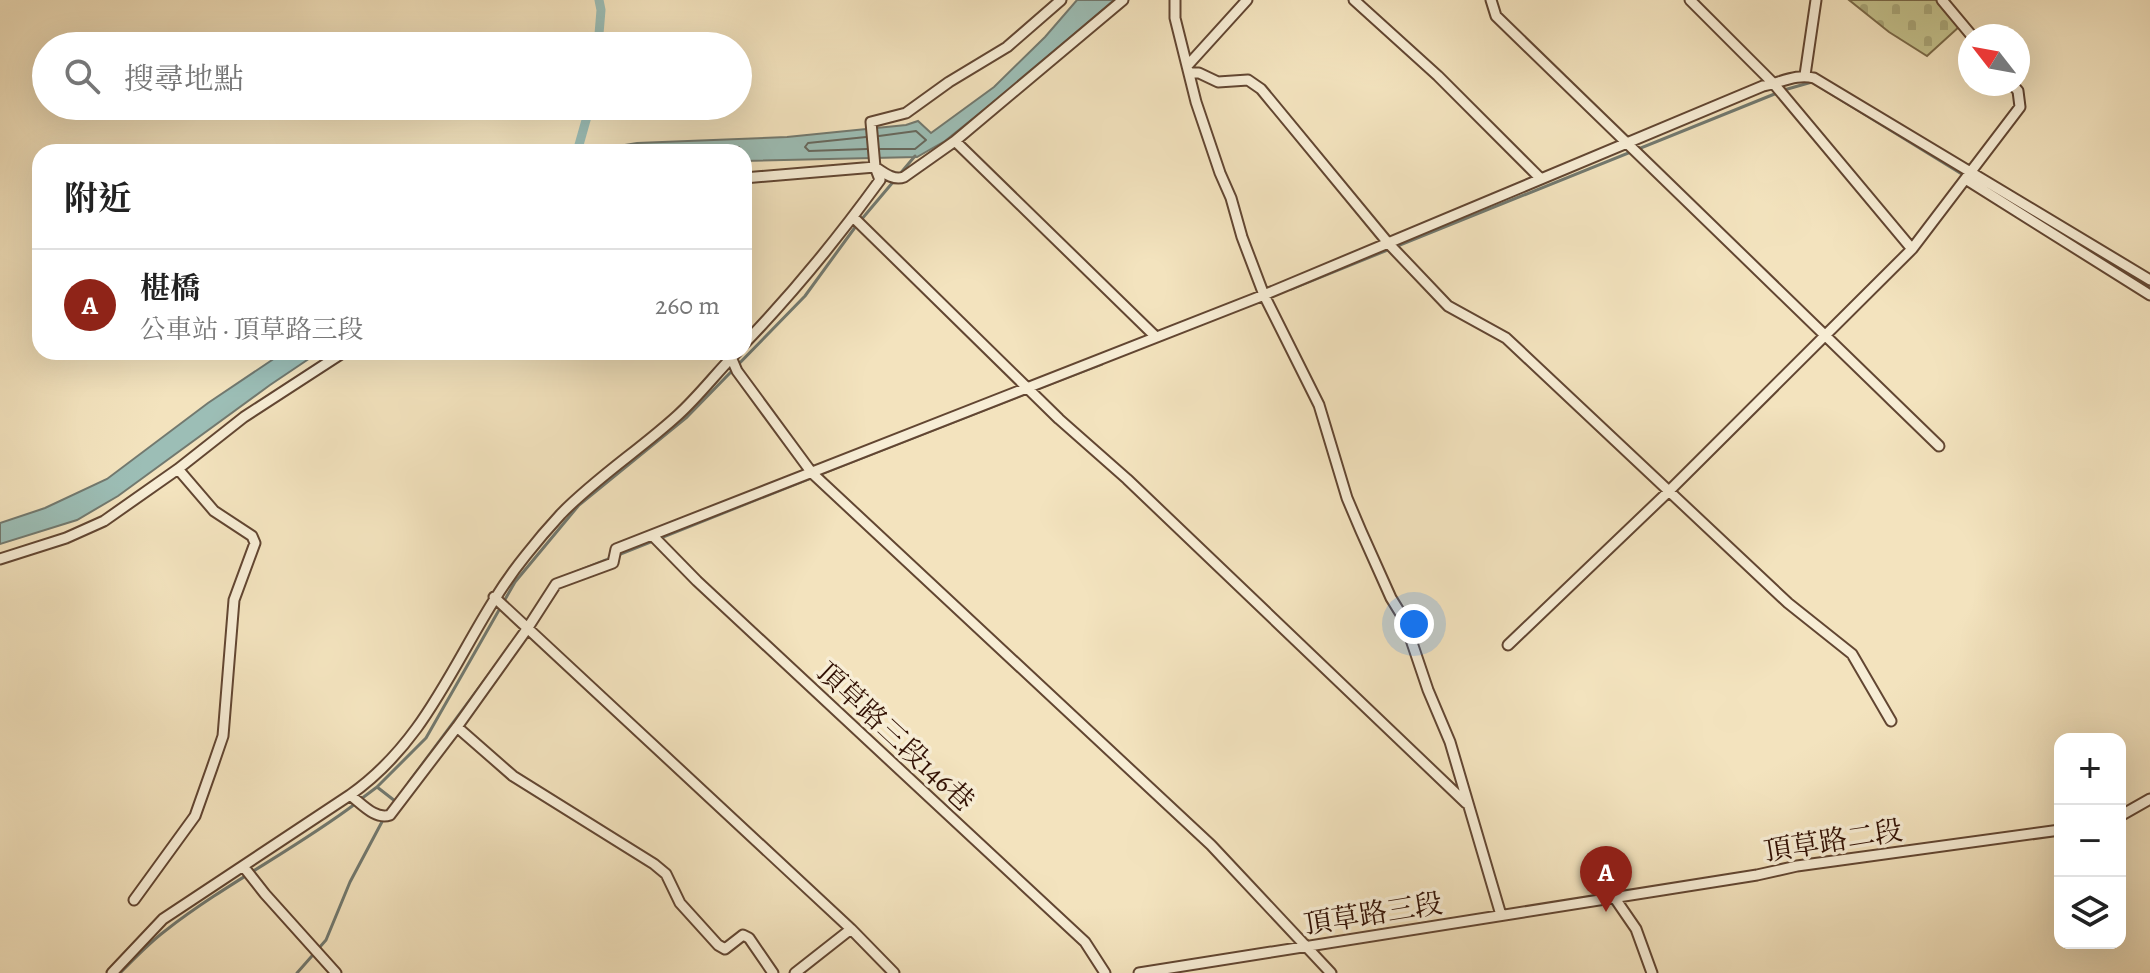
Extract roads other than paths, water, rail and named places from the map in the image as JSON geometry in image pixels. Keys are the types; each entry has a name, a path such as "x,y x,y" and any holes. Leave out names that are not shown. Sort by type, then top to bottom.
{"street":[{"path":"752,336 857,222 880,180 875,167 871,122 906,113 949,82 1007,47 1061,0"},
{"path":"752,177 875,167 894,177 955,141 1123,0"},
{"path":"1175,0 1175,18 1188,69 1242,237 1264,295 1319,405 1347,498 1391,598 1404,619 1450,742 1501,915"},
{"path":"1188,69 1247,0"},
{"path":"1354,0 1438,76 1540,178"},
{"path":"1491,0 1496,16 1939,446"},
{"path":"1690,0 1774,84 1912,249"},
{"path":"1805,75 1816,0"},
{"path":"1942,0 1962,24"},
{"path":"1188,69 1218,82 1248,80 1261,89 1389,244 1448,306 1506,338 1788,603 1852,654 1891,721"},
{"path":"350,795 374,814 390,815 457,727 556,584 613,563 616,549 1264,295 1540,178 1774,84 1805,75 1969,176 2150,295"},
{"path":"1508,645 1668,492 1912,249 2020,107 2019,96"},
{"path":"955,141 1156,337"},
{"path":"1969,176 2150,280"},
{"path":"857,222 1469,805"},
{"path":"0,559 66,538 104,521 244,417 332,360"},
{"path":"112,973 163,919 247,871 372,780 421,725 494,597 562,513 680,413 735,361 812,473 1211,845 1331,973"},
{"path":"134,900 195,816 223,736 234,600 255,543 252,536 214,511 178,469"},
{"name":"頂草路三段146巷","path":"652,535 697,581 1085,942 1105,973"},
{"path":"494,597 851,929 894,973"},
{"path":"457,727 513,776 607,832 663,871 680,903 718,945 725,949 743,935 749,938 773,973"},
{"path":"2126,813 2150,799"},
{"name":"頂草路二段","path":"1614,897 1797,866 2054,831"},
{"path":"247,871 336,973"},
{"path":"1614,897 1636,929 1652,973"},
{"name":"頂草路三段","path":"1139,973 1614,897"},
{"path":"795,973 851,929"}],"water":[{"path":"1077,0 1114,0 945,141 917,157 752,161 752,144 631,144 787,137 906,125 918,121 931,133 994,87"},
{"path":"272,360 307,360 118,496 77,520 0,544 0,523 45,508 107,479 208,403"}],"waterway":[{"path":"599,0 599,32"},
{"path":"1784,90 1812,82 1965,176"},
{"path":"1291,289 1777,93"},
{"path":"579,144 586,120"},
{"path":"861,220 915,156"},
{"path":"2044,223 2150,288"},
{"path":"752,350 805,296 856,226"},
{"path":"361,799 426,738 515,582 579,505 687,417 743,360"},
{"path":"1034,390 1102,364"},
{"path":"818,475 1027,393"},
{"path":"618,555 811,478"},
{"path":"566,576 611,558"},
{"path":"409,782 493,669"},
{"path":"377,787 395,801"},
{"path":"120,973 153,941 188,914 355,804"},
{"path":"297,973 326,940 350,882 384,818"}],"place":[{"name":"椹橋","path":"1606,912"}]}
